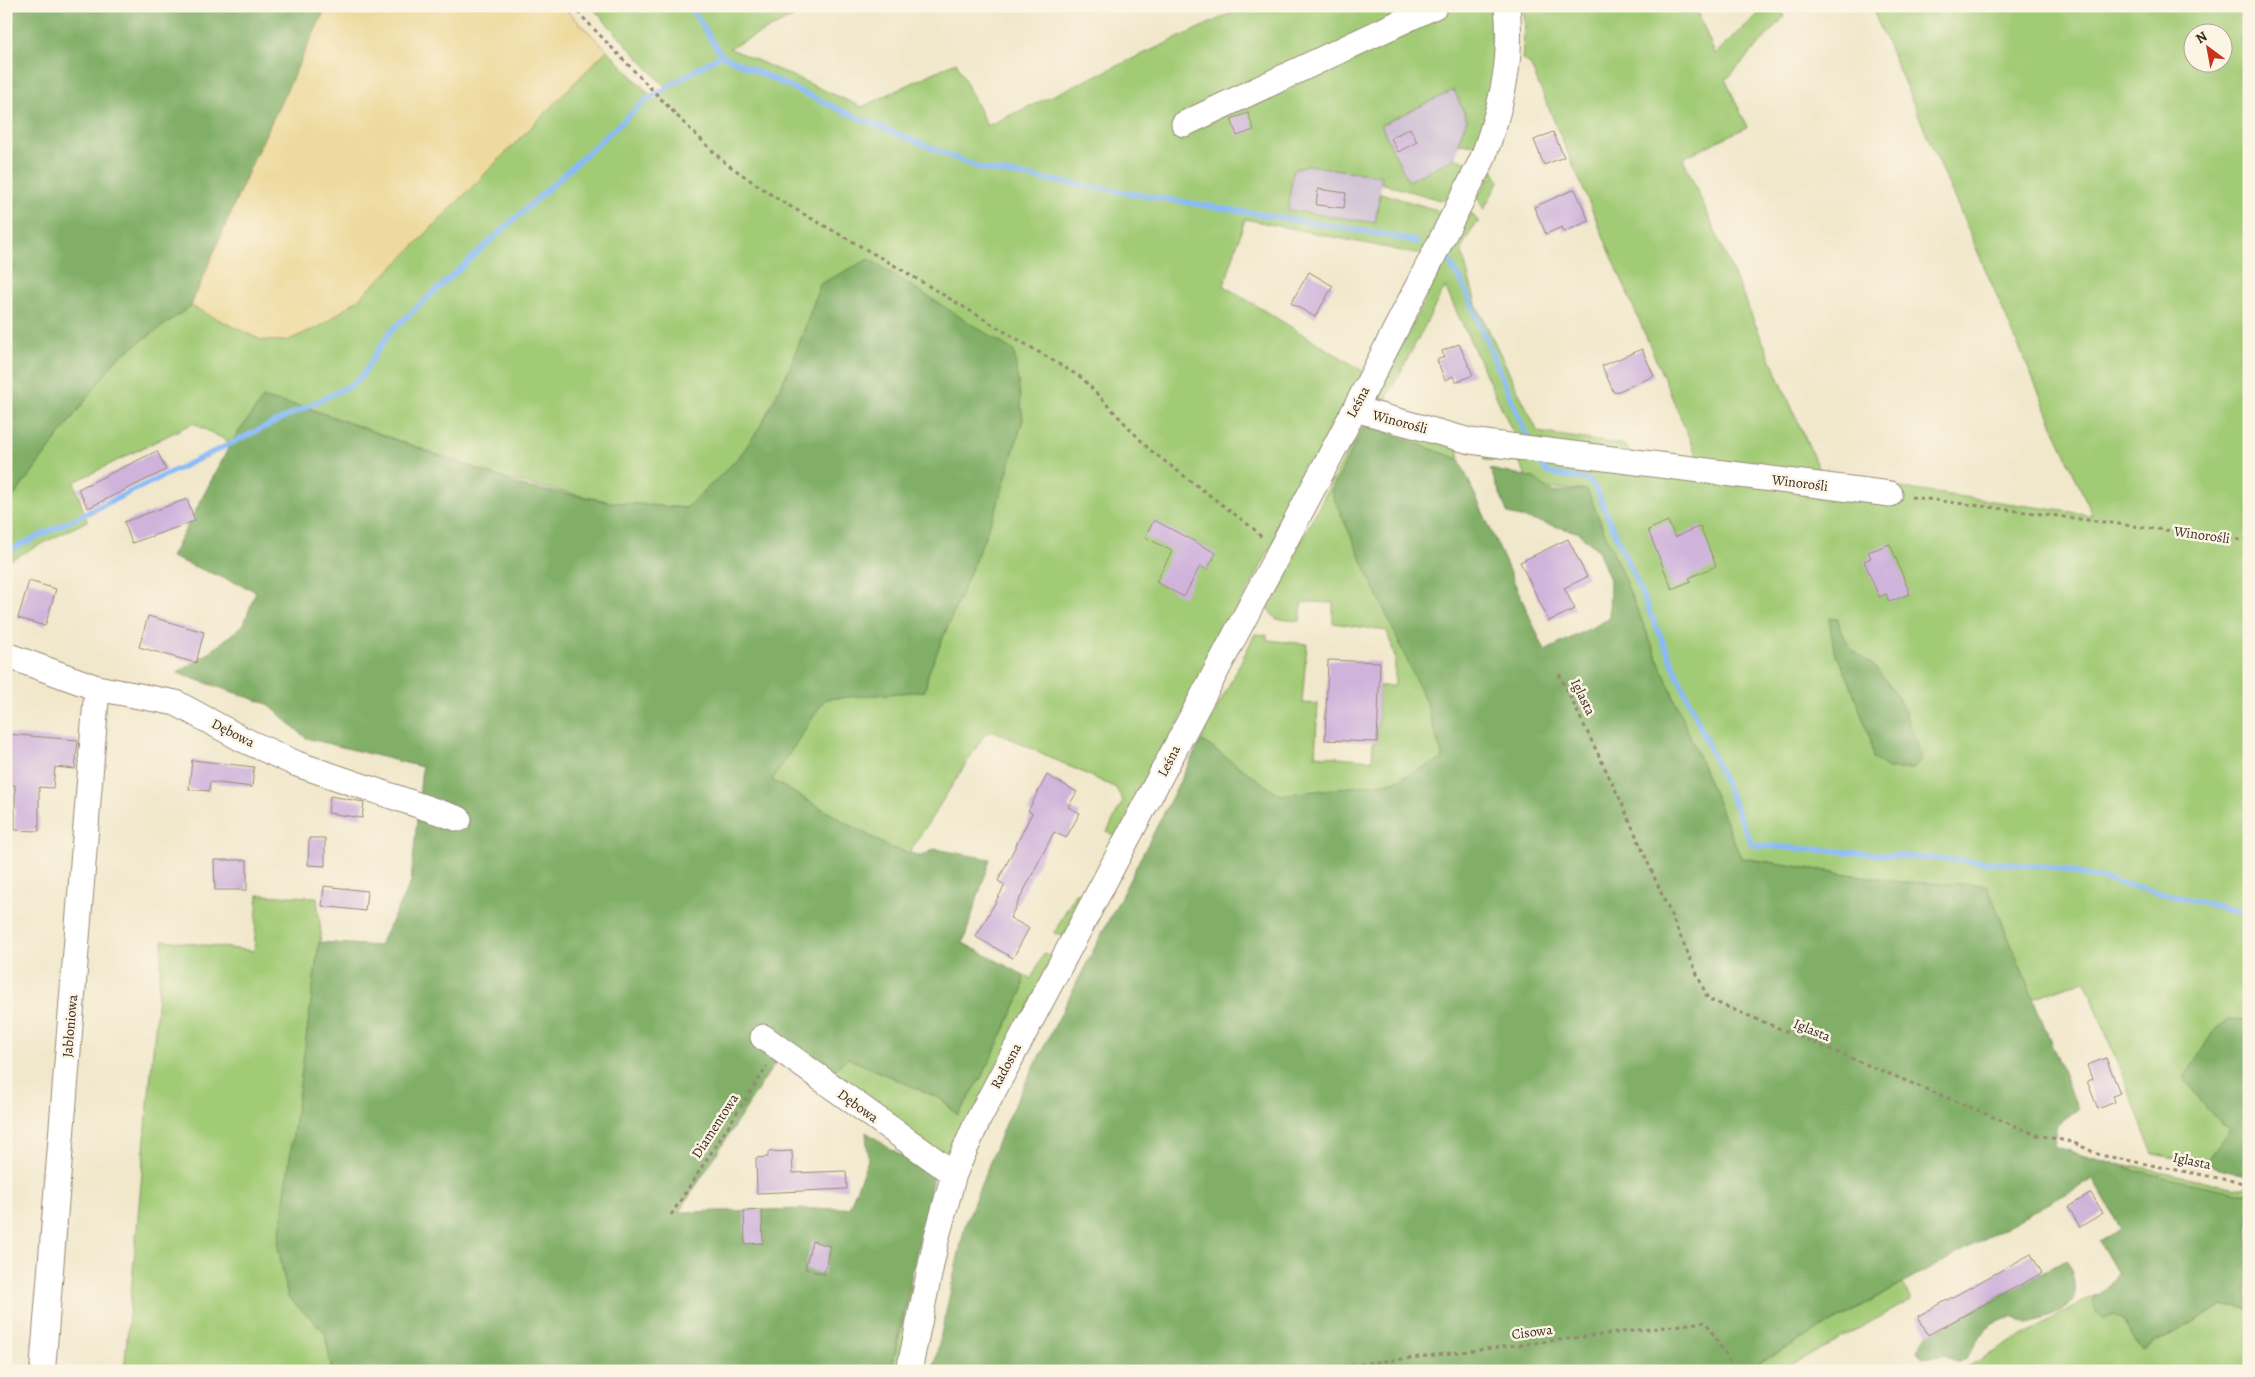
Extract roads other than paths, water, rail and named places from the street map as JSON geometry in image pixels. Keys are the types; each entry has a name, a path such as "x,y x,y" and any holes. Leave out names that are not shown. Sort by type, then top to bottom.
{"street":[{"path":"1184,124 1435,6"},
{"name":"Leśna","path":"1158,783 1482,160 1495,125 1506,76 1509,54 1507,6"},
{"name":"Winorośli","path":"1354,409 1470,440 1890,494"},
{"name":"Dębowa","path":"6,655 97,688 176,703 242,739 297,764 459,819"},
{"name":"Jabłoniowa","path":"43,1364 97,688"},
{"name":"Radosna","path":"909,1371 937,1236 954,1174 978,1120 1158,783"},
{"name":"Dębowa","path":"771,1043 954,1174"}],"waterway":[{"path":"690,6 721,55"},
{"path":"6,552 358,382 390,332 646,100 721,55 847,113 982,169 1386,235 1417,242"},
{"path":"1447,258 1463,284 1527,437"},
{"path":"1538,460 1548,473 1588,480 1595,487 1752,845 2052,867 2249,914"}]}
